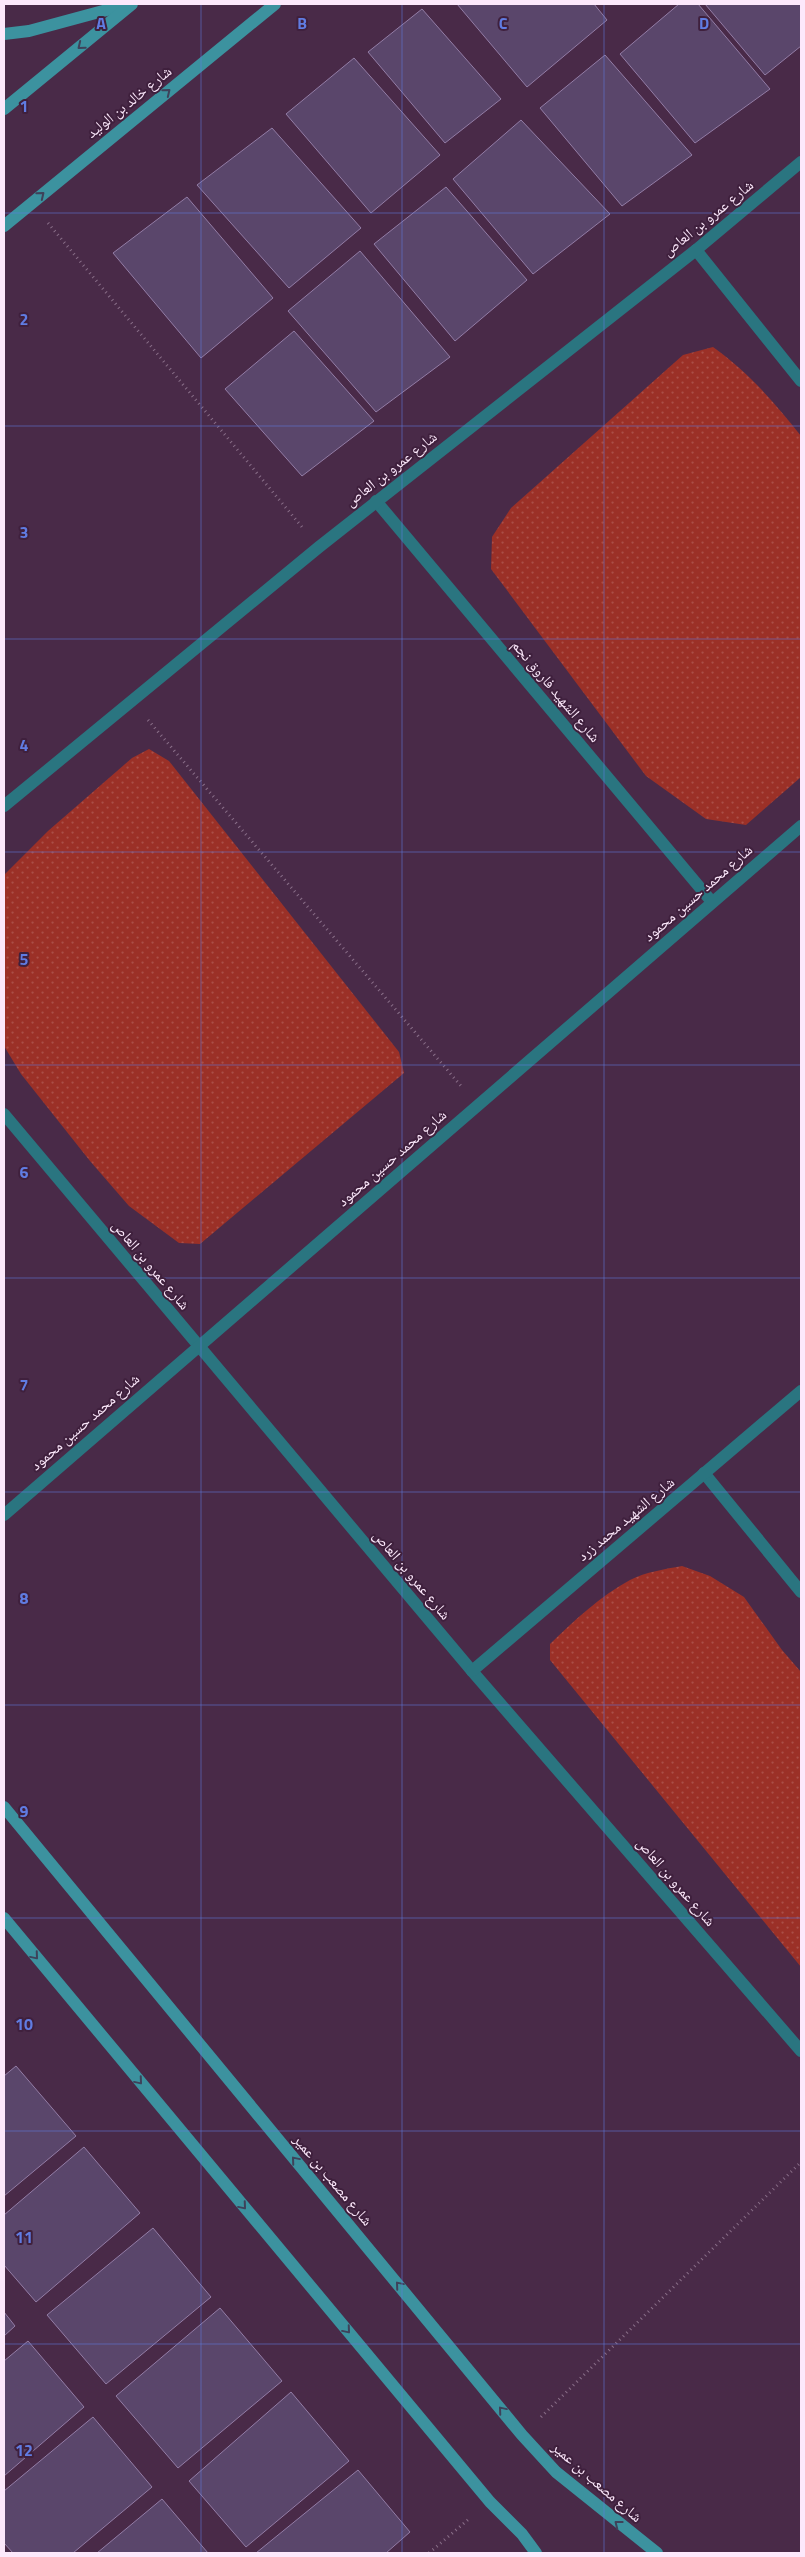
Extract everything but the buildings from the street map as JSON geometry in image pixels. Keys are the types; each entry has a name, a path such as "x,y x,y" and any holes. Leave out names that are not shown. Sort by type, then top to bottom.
{"street":[{"path":"4,34 29,31 130,4"},
{"path":"4,109 130,4"},
{"name":"شارع خالد بن الوليد","path":"4,226 275,4"},
{"name":"شارع عمرو بن العاص","path":"4,806 319,547 696,250 801,162"},
{"path":"696,250 801,381"},
{"name":"شارع الشهيد فاروق نجم","path":"376,501 712,902"},
{"name":"شارع محمد حسين محمود","path":"4,1515 801,826"},
{"name":"شارع عمرو بن العاص","path":"4,1114 472,1671 801,2052"},
{"name":"شارع الشهيد محمد زرد","path":"472,1671 801,1391"},
{"path":"704,1474 801,1592"},
{"name":"شارع مصعب بن عمير","path":"4,1807 522,2435 556,2472 657,2553"},
{"path":"4,1918 490,2502 522,2534 536,2553"}],"path":[{"path":"31,203 319,547"},
{"path":"131,701 478,1106"},
{"path":"522,2435 801,2162"},
{"path":"429,2553 490,2502"}],"shaded area":[{"path":"713,347 726,356 760,388 801,436 801,777 746,825 706,819 646,776 491,569 492,537 511,508 683,355"},
{"path":"149,749 169,761 399,1052 404,1073 200,1244 179,1243 129,1206 90,1161 21,1074 4,1046 4,875 48,831 132,758"},
{"path":"682,1566 710,1576 744,1597 782,1650 801,1672 801,1967 550,1660 550,1644 598,1601 619,1586 636,1577"}]}
